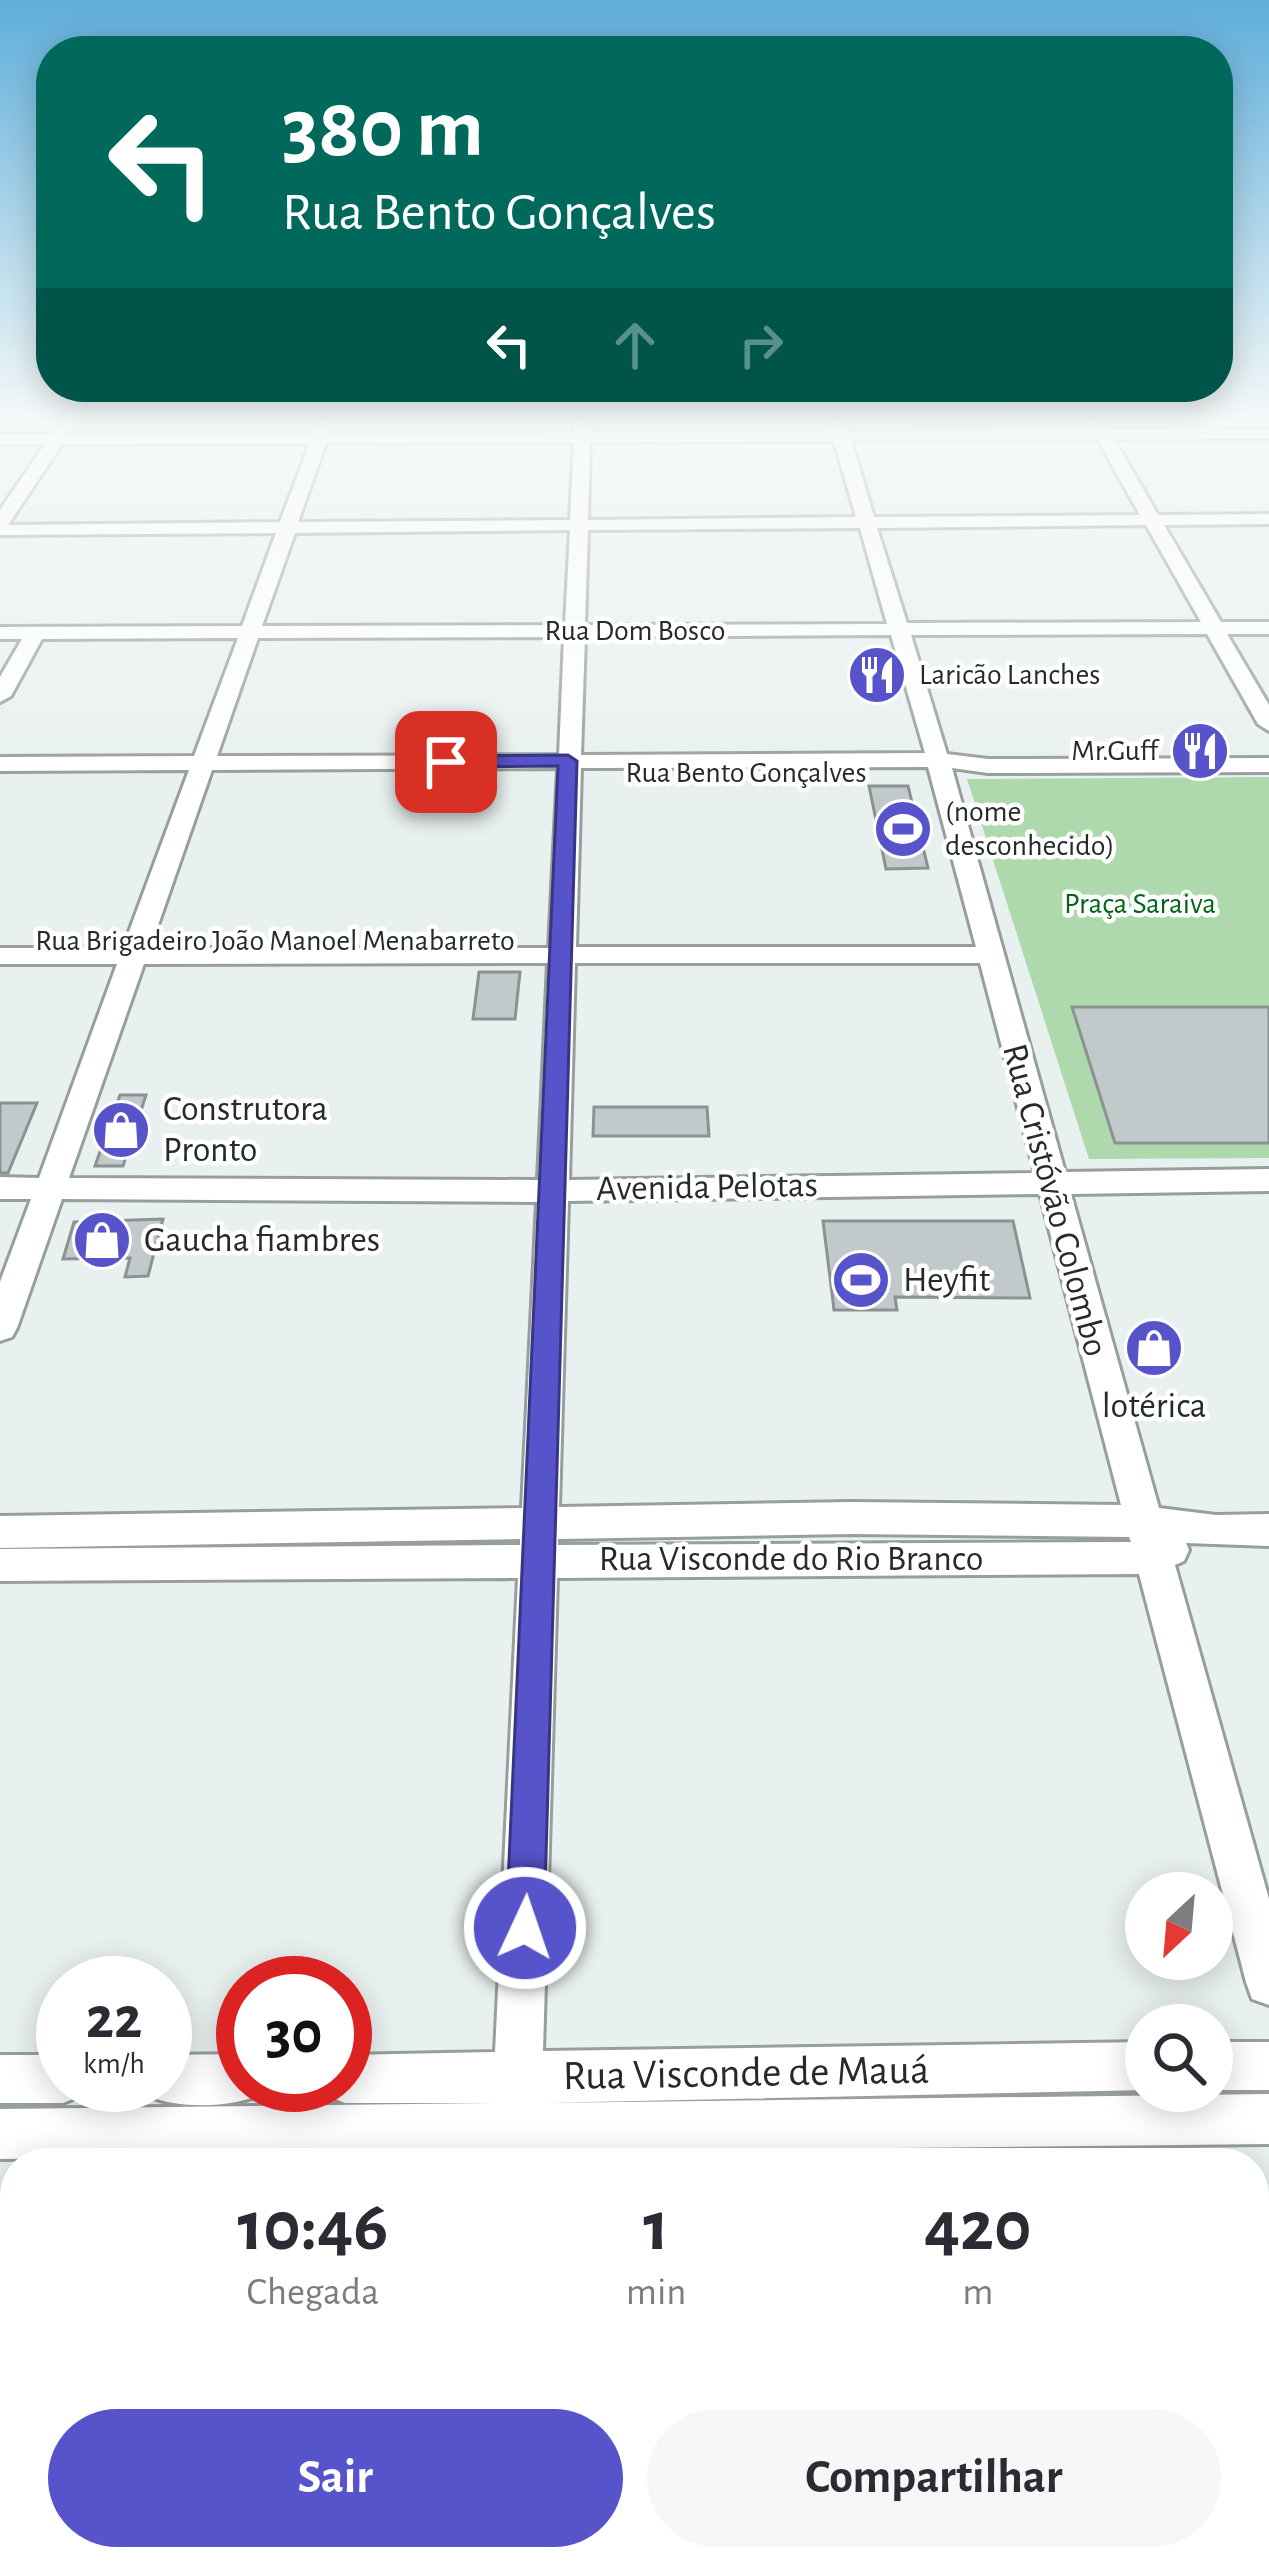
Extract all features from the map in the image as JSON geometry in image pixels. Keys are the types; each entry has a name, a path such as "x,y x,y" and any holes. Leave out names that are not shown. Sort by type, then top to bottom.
{"street":[{"path":"0,1328 281,539"},
{"path":"516,2146 579,539"},
{"name":"Rua Cristóvão Colombo","path":"870,539 940,767 1269,1982"},
{"path":"1161,539 1269,724"},
{"name":"Rua Dom Bosco","path":"0,633 1269,628"},
{"path":"0,697 35,633"},
{"name":"Rua Bento Gonçalves","path":"0,764 199,768 1269,765"},
{"name":"Rua Bento Gonçalves","path":"0,775 199,768"},
{"name":"Rua Brigadeiro João Manoel Menabarreto","path":"0,941 133,949"},
{"name":"Rua Brigadeiro João Manoel Menabarreto","path":"0,956 133,949 986,946"},
{"name":"Avenida Pelotas","path":"0,1188 553,1190 1269,1180"},
{"path":"851,1517 854,1560"},
{"name":"Rua Visconde do Rio Branco","path":"0,1532 123,1547 385,1545 691,1539 851,1517 1146,1539"},
{"name":"Rua Visconde do Rio Branco","path":"691,1539 854,1560 1269,1530"},
{"name":"Rua Visconde do Rio Branco","path":"0,1564 123,1547"},
{"name":"Rua Visconde de Mauá","path":"372,2078 1125,2066"},
{"path":"1233,2066 1269,2066"},
{"path":"1014,2067 1024,2122"},
{"path":"0,2079 36,2079"},
{"path":"218,2128 223,2112"},
{"name":"Rua Visconde de Mauá","path":"0,2134 218,2128 516,2146 1024,2122 1269,2119"}],"green space":[{"name":"Praça Saraiva","path":"1269,777 1269,1158 1089,1159 967,779"}],"building":[{"path":"869,786 908,786 928,868 886,869"},
{"path":"479,972 520,972 515,1019 473,1019"},
{"path":"1072,1007 1269,1007 1269,1143 1115,1143"},
{"name":"Construtora Pronto","path":"120,1095 146,1095 123,1166 95,1166"},
{"path":"0,1103 37,1103 8,1173 0,1173"},
{"path":"594,1107 707,1107 709,1136 593,1136"},
{"name":"Gaucha fiambres","path":"163,1219 148,1276 125,1277 130,1258 63,1259 74,1222"},
{"path":"823,1221 1013,1221 1030,1298 895,1297 897,1310 834,1310"}],"place":[{"name":"Laricão Lanches","path":"877,675"},
{"name":"Mr.Guff","path":"1200,751"},
{"name":"(nome desconhecido)","path":"903,829"},
{"name":"Construtora Pronto","path":"121,1130"},
{"name":"Gaucha fiambres","path":"102,1240"},
{"name":"Heyfit","path":"861,1280"},
{"name":"lotérica","path":"1154,1348"}],"route":[{"path":"446,762 568,761 525,1928"}]}
